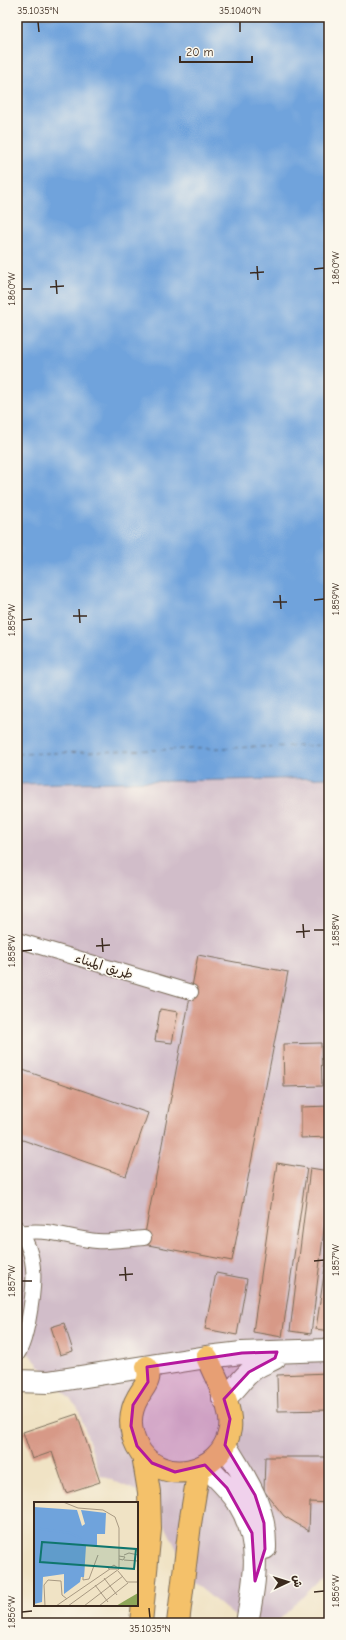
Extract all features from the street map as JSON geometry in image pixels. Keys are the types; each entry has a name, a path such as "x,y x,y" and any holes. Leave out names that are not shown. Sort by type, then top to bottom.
{"highway":[{"path":"143,1455 152,1463 163,1469 175,1472 187,1472 202,1467 213,1460 225,1444 228,1436 230,1419 229,1410 207,1357"},
{"path":"141,1623 150,1529 149,1492 143,1455 133,1436 131,1415 133,1405 148,1382 149,1372 147,1367"},
{"path":"178,1623 189,1531 202,1467"}],"street":[{"path":"17,1381 48,1382 207,1357 242,1353 329,1350"},
{"path":"224,1398 234,1392 249,1372 275,1358 277,1352"},
{"path":"225,1444 255,1495 261,1510 265,1548 262,1565 255,1581"},
{"path":"202,1467 227,1488 238,1502 252,1533 255,1550 255,1581 247,1623"}],"lane":[{"name":"طريق الميناء","path":"17,940 191,992"},
{"path":"17,1355 24,1340 34,1295 32,1260 18,1232 43,1231 98,1241 144,1238"}],"highlighted area":[{"path":"277,1352 275,1358 249,1372 224,1399 230,1419 225,1445 255,1495 264,1523 265,1549 255,1581 252,1533 227,1488 205,1465 175,1472 152,1463 137,1446 131,1426 133,1405 148,1382 147,1367 242,1353"}],"shaded area":[{"path":"329,778 329,1576 320,1580 276,1623 243,1623 193,1582 151,1497 100,1475 78,1408 17,1341 17,784"}],"water":[{"path":"17,17 329,17 329,778 17,784"}],"building":[{"path":"198,955 288,972 232,1261 143,1244"},
{"path":"160,1009 178,1012 172,1043 155,1041"},
{"path":"321,1043 322,1086 284,1087 283,1044"},
{"path":"17,1068 148,1113 126,1176 17,1138"},
{"path":"329,1106 329,1137 301,1138 301,1107"},
{"path":"277,1163 307,1168 282,1337 253,1332"},
{"path":"310,1168 329,1171 329,1189 311,1334 290,1331"},
{"path":"329,1247 329,1331 316,1329"},
{"path":"216,1273 247,1279 237,1335 205,1329"},
{"path":"64,1323 73,1351 60,1355 51,1327"},
{"path":"329,1373 329,1410 278,1411 277,1375"},
{"path":"77,1414 100,1482 66,1493 52,1452 32,1459 23,1432"},
{"path":"265,1457 329,1457 329,1503 310,1502 309,1531 284,1516 264,1491"}],"ferry route":[{"path":"17,754 329,745"}]}
